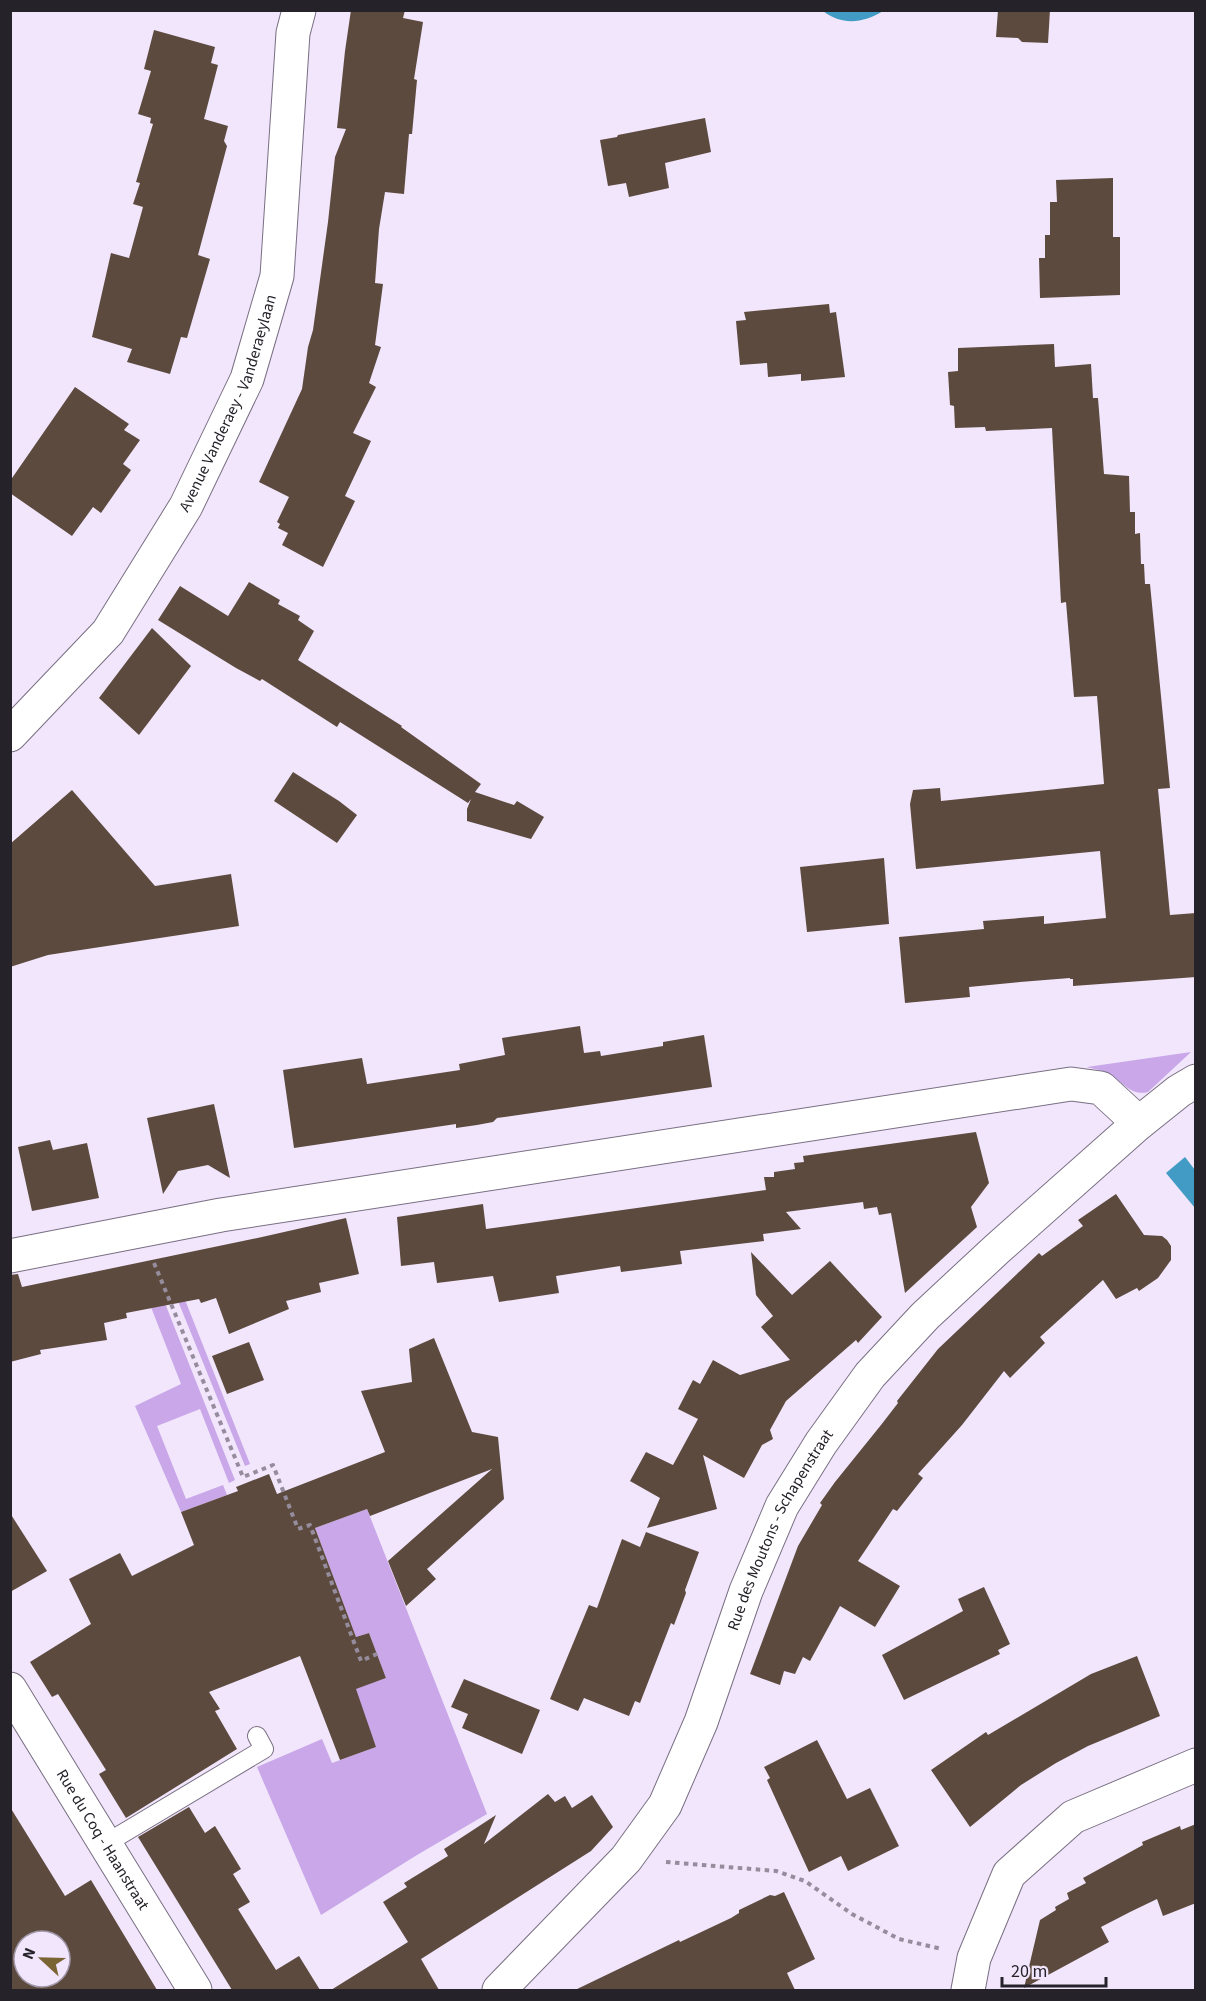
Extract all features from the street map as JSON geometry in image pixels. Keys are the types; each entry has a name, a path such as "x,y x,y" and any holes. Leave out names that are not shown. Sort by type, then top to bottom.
{"street":[{"name":"Avenue Vanderaey - Vanderaeylaan","path":"10,735 108,632 186,506 247,379 278,276 293,33 299,10"},
{"name":"Rue des Moutons - Schapenstraat","path":"499,1990 626,1859 665,1805 702,1722 746,1591 782,1506 820,1443 870,1375 925,1316 997,1249 1138,1123 1179,1091 1196,1081"},
{"path":"10,1256 221,1215 1071,1084 1101,1088 1138,1123"},
{"name":"Rue du Coq - Haanstraat","path":"10,1689 195,1990"},
{"path":"968,1990 974,1958 1009,1874 1073,1817 1196,1765"}],"lane":[{"path":"105,1844 264,1749 257,1736"}],"path":[{"path":"151,1254 243,1477 273,1465 298,1529 310,1525 361,1661 379,1653"},
{"path":"668,1862 776,1871 805,1881 852,1914 899,1939 946,1950"}],"shaded area":[{"path":"1191,1052 1148,1092 1142,1093 1131,1090 1106,1072 1087,1067"},
{"path":"174,1272 250,1464 245,1466 167,1274"},
{"path":"155,1278 235,1480 229,1483 200,1409 157,1426 186,1499 223,1485 227,1495 181,1512 135,1406 181,1384 142,1284"},
{"path":"367,1509 487,1814 321,1915 257,1767 322,1739 332,1763 376,1747 352,1690 386,1678 369,1633 356,1637 315,1528"}],"water":[{"path":"883,10 868,18 853,21 838,19 823,11"},
{"path":"1185,1157 1195,1170 1195,1208 1166,1173"}],"building":[{"path":"351,10 405,10 403,18 423,22 414,79 417,80 412,134 409,134 404,194 385,192 379,229 375,283 383,284 375,345 381,347 369,383 376,387 353,433 371,441 345,496 355,501 323,567 282,545 288,533 278,528 280,524 277,522 289,497 259,482 302,389 313,330 335,157 346,129 337,128"},
{"path":"998,10 1050,10 1048,43 1022,42 1018,38 996,37"},
{"path":"154,30 215,47 211,63 218,65 204,119 228,126 224,141 227,146 198,255 210,259 187,338 181,337 170,374 127,362 132,349 92,337 111,253 129,258 143,207 133,204 140,183 136,182 153,124 150,123 151,118 138,114 151,71 144,69"},
{"path":"705,118 711,152 665,163 669,188 629,197 626,183 608,186 600,140"},
{"path":"1113,178 1113,237 1120,237 1120,295 1040,298 1039,258 1045,258 1045,235 1050,235 1050,202 1057,202 1056,180"},
{"path":"829,304 830,313 836,312 845,377 801,381 801,374 768,377 767,363 740,365 736,321 746,320 744,312"},
{"path":"1054,344 1055,367 1091,364 1093,398 1098,398 1104,474 1129,476 1130,512 1135,512 1135,534 1140,533 1141,564 1144,564 1145,584 1150,584 1170,788 1158,789 1170,915 1196,913 1196,977 1073,986 1073,979 1070,978 1020,982 969,987 970,997 905,1003 899,937 984,929 983,921 1044,916 1044,924 1106,918 1100,851 916,869 910,804 913,790 940,788 941,801 1104,784 1097,696 1074,697 1066,602 1061,603 1052,428 986,431 985,427 955,428 954,406 950,405 948,372 958,371 958,348"},
{"path":"75,387 129,424 124,430 140,440 123,464 131,470 101,513 93,507 72,536 10,493 10,481"},
{"path":"249,582 280,600 278,604 300,616 298,620 314,631 298,660 402,726 481,784 475,792 514,805 517,801 544,817 531,839 467,821 467,809 471,799 468,803 340,722 337,727 262,679 260,681 236,668 158,620 180,586 228,616"},
{"path":"152,628 191,666 139,735 99,698"},
{"path":"293,772 357,815 337,843 274,801"},
{"path":"72,790 155,886 231,874 239,926 48,955 10,967 10,844"},
{"path":"884,858 889,924 807,932 800,867"},
{"path":"580,1026 584,1053 600,1051 601,1056 663,1046 663,1042 704,1035 712,1087 497,1118 493,1122 477,1125 456,1128 456,1124 294,1148 283,1070 362,1058 367,1084 460,1070 459,1064 505,1055 502,1038"},
{"path":"214,1104 230,1178 208,1165 178,1171 163,1194 147,1118"},
{"path":"976,1132 989,1183 971,1207 977,1227 905,1293 891,1213 879,1215 877,1207 864,1209 863,1202 786,1212 801,1229 763,1234 764,1241 680,1251 682,1264 621,1272 620,1266 556,1276 559,1293 499,1302 493,1276 437,1283 434,1262 401,1266 397,1217 483,1204 486,1229 766,1190 764,1177 774,1177 774,1172 795,1169 794,1163 804,1162 803,1156"},
{"path":"50,1140 53,1150 87,1143 99,1198 32,1211 18,1147"},
{"path":"1116,1194 1144,1235 1162,1236 1171,1246 1171,1260 1158,1278 1139,1291 1137,1288 1116,1299 1103,1280 1040,1337 1045,1343 1010,1378 1004,1371 962,1425 918,1474 923,1478 897,1511 893,1509 858,1561 900,1586 875,1627 840,1606 810,1661 803,1657 795,1674 784,1671 780,1685 750,1674 798,1546 822,1505 820,1503 835,1482 938,1349 1039,1253 1042,1256 1083,1226 1078,1220"},
{"path":"346,1218 359,1274 319,1283 321,1292 286,1301 289,1309 229,1334 216,1298 201,1303 199,1299 126,1313 127,1318 104,1323 107,1340 40,1350 41,1354 10,1362 10,1275 18,1274 22,1287"},
{"path":"751,1252 792,1295 830,1261 882,1317 858,1343 856,1340 786,1401 770,1430 773,1439 762,1445 744,1478 703,1455 717,1509 647,1528 660,1498 630,1481 646,1452 673,1465 698,1419 678,1409 693,1380 700,1384 713,1360 740,1375 790,1360 761,1327 773,1316 756,1295"},
{"path":"434,1338 472,1432 498,1437 504,1499 427,1569 436,1579 406,1606 388,1561 492,1469 370,1516 367,1509 315,1528 356,1637 369,1633 386,1678 356,1689 376,1747 340,1760 300,1656 209,1692 220,1709 215,1711 237,1749 126,1818 99,1774 106,1770 58,1694 52,1697 30,1662 91,1624 69,1579 120,1553 132,1576 194,1545 181,1512 238,1491 236,1487 269,1474 277,1494 385,1452 361,1391 412,1382 409,1349"},
{"path":"249,1342 264,1380 227,1394 212,1356"},
{"path":"10,1513 47,1571 10,1592"},
{"path":"646,1532 699,1552 674,1625 671,1623 640,1703 635,1701 629,1716 584,1698 578,1711 550,1699 589,1605 597,1608 622,1539 640,1547"},
{"path":"984,1587 1010,1644 998,1650 1000,1654 904,1700 882,1655 963,1611 958,1599"},
{"path":"1137,1656 1160,1716 1088,1746 1056,1763 1021,1785 970,1827 931,1770 986,1732 988,1735 1091,1674"},
{"path":"464,1679 540,1710 522,1754 462,1728 468,1714 451,1707"},
{"path":"817,1740 847,1799 870,1788 899,1846 848,1871 841,1856 809,1872 767,1780 770,1778 764,1767"},
{"path":"548,1794 555,1802 565,1796 572,1808 592,1795 613,1827 591,1851 421,1959 439,1990 331,1990 408,1942 383,1902 407,1887 404,1883 448,1856 444,1849 496,1815 484,1844"},
{"path":"10,1807 65,1896 91,1880 157,1990 10,1990"},
{"path":"189,1807 205,1833 215,1826 241,1869 233,1874 250,1902 238,1909 276,1970 299,1956 320,1990 232,1990 138,1837"},
{"path":"1196,1824 1196,1903 1163,1916 1157,1899 1130,1912 1101,1927 1109,1942 1024,1988 1040,1920 1069,1899 1067,1893 1086,1883 1083,1878 1143,1845 1142,1842 1180,1826 1181,1830"},
{"path":"784,1892 815,1959 787,1973 795,1990 575,1990 679,1940 680,1942 731,1918 739,1913 739,1910 770,1895 775,1896"}]}
